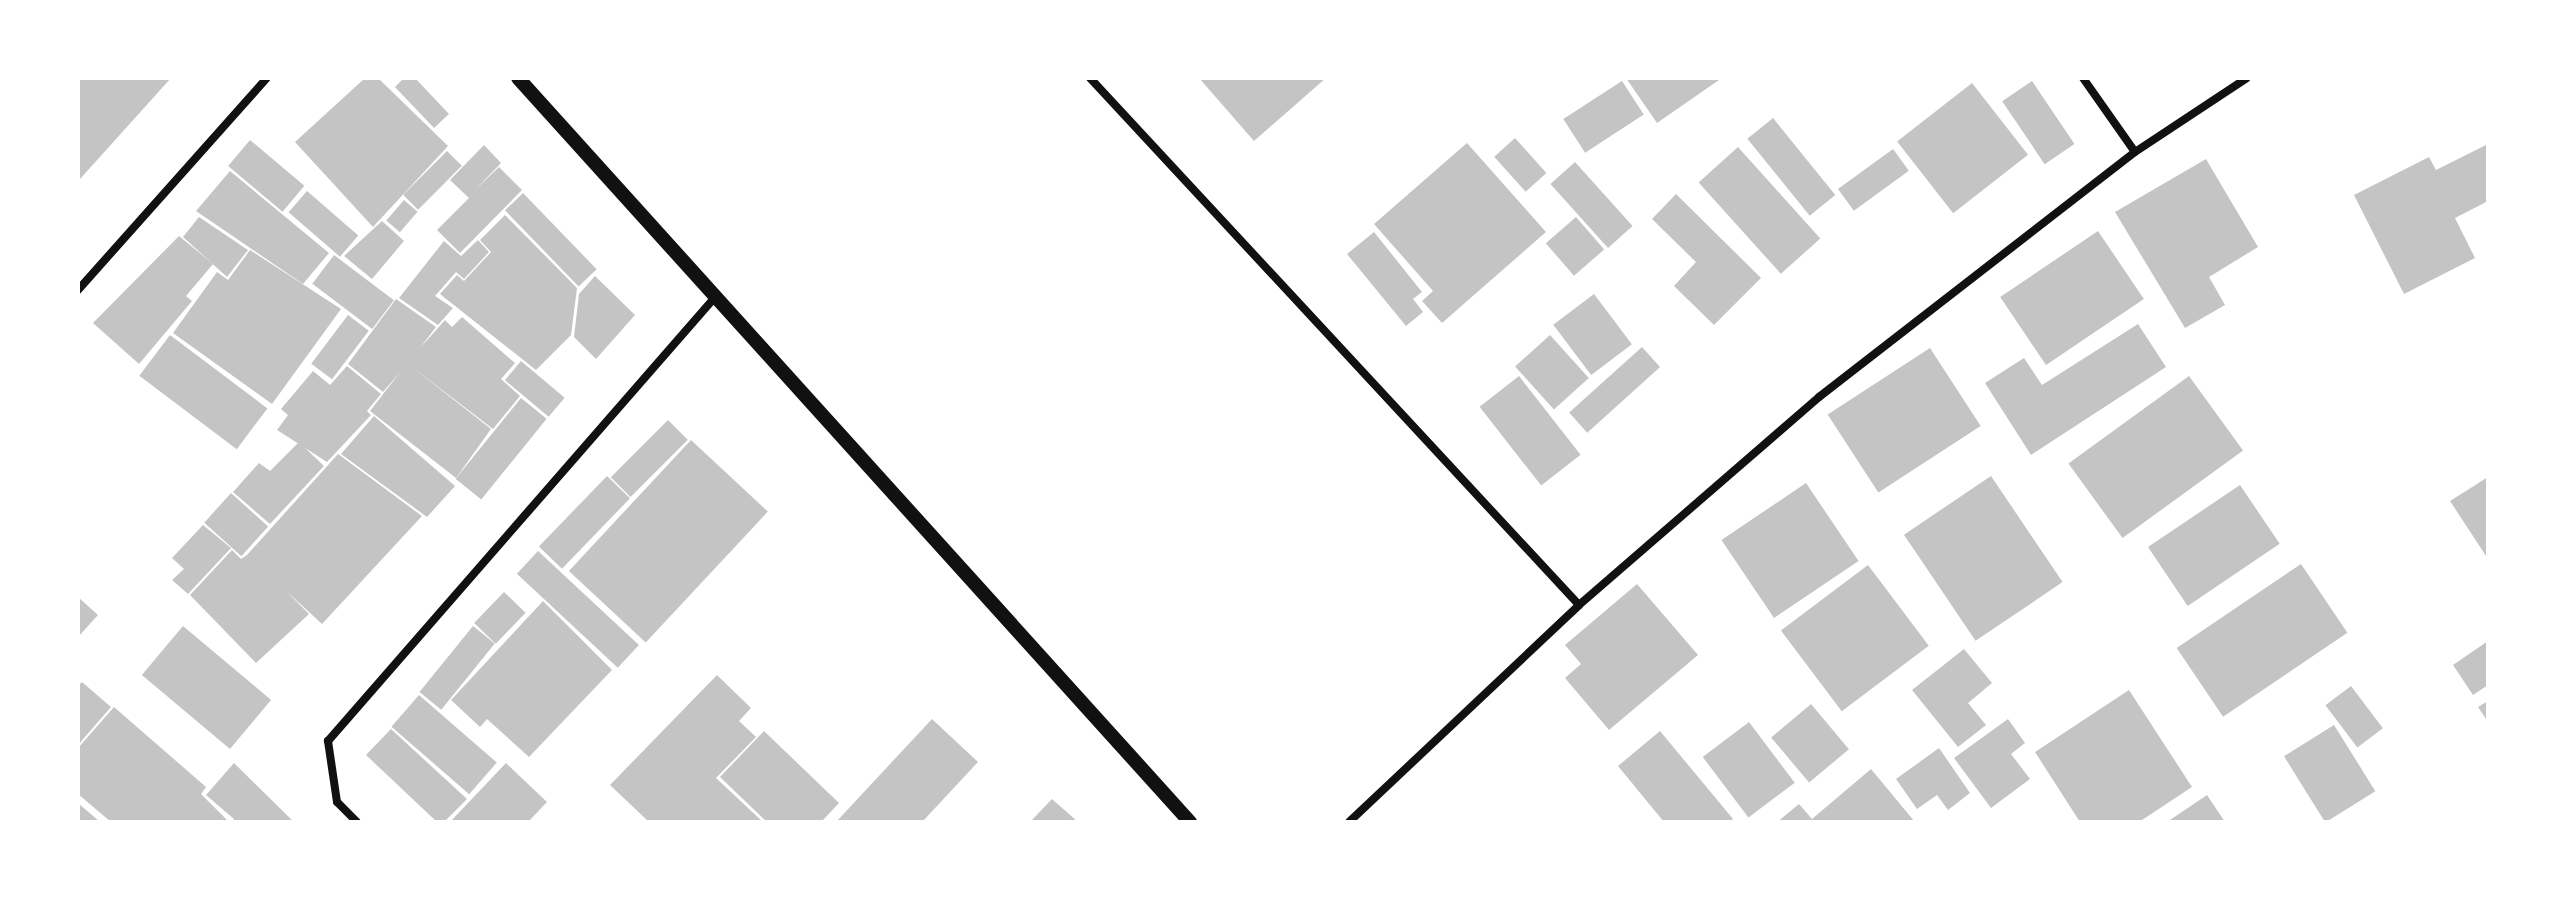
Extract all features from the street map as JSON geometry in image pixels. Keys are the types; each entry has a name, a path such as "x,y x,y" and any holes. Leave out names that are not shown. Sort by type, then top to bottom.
{"street":[{"path":"78,290 267,78"},
{"path":"518,78 1190,822"},
{"path":"1090,78 1579,605"},
{"path":"2083,78 2135,152"},
{"path":"1349,822 1579,605 1819,397 2135,152 2247,78"},
{"path":"357,822 337,802 328,741 715,297"}],"building":[{"path":"78,78 171,78 80,179 78,177"},
{"path":"365,78 378,78 448,146 373,227 295,142"},
{"path":"404,78 415,78 449,114 434,128 395,87"},
{"path":"1199,78 1326,78 1254,141"},
{"path":"1626,78 1718,78 1719,80 1657,123"},
{"path":"1622,81 1644,115 1585,153 1563,119"},
{"path":"2032,81 2074,144 2045,164 2002,101"},
{"path":"1972,83 2028,155 1953,213 1897,141"},
{"path":"1773,118 1835,195 1810,216 1747,139"},
{"path":"1515,138 1546,173 1526,192 1494,157"},
{"path":"250,140 304,186 283,212 228,166"},
{"path":"1467,143 1546,232 1442,323 1422,301 1433,291 1374,224"},
{"path":"2488,144 2488,201 2455,218 2475,258 2404,294 2354,195 2429,157 2436,170"},
{"path":"484,145 501,163 475,190 499,167 522,190 460,253 437,230 469,198 450,180"},
{"path":"1738,147 1820,238 1781,274 1699,182"},
{"path":"1893,149 1909,171 1854,211 1838,189"},
{"path":"447,151 462,166 418,210 403,195"},
{"path":"2206,159 2258,247 2209,277 2225,305 2185,328 2115,212"},
{"path":"1575,162 1633,226 1608,248 1550,184"},
{"path":"230,171 329,253 303,284 196,211"},
{"path":"307,191 358,236 340,257 289,212"},
{"path":"523,193 597,269 579,287 505,210"},
{"path":"1676,194 1761,278 1714,325 1674,286 1696,262 1652,219"},
{"path":"404,200 418,212 400,232 386,220"},
{"path":"505,215 577,288 571,335 536,370 440,294 457,275 464,281 491,252 480,240"},
{"path":"199,217 248,250 227,277 183,237"},
{"path":"1576,217 1604,249 1574,276 1546,243"},
{"path":"382,221 404,241 372,279 344,256"},
{"path":"2098,231 2144,299 2046,365 2000,297"},
{"path":"1374,232 1422,292 1413,299 1423,312 1406,326 1347,254"},
{"path":"179,236 213,264 186,296 192,301 139,364 93,323"},
{"path":"478,240 489,252 464,279 456,272 435,296 453,308 438,325 399,298 444,241 461,256"},
{"path":"250,250 341,309 272,404 173,333 217,272 228,280"},
{"path":"334,255 394,300 372,329 312,284"},
{"path":"595,276 635,315 596,359 574,337 579,294"},
{"path":"1594,294 1632,344 1591,375 1553,325"},
{"path":"396,299 436,327 420,348 445,320 452,327 462,317 515,363 501,379 520,396 493,429 407,363 491,429 456,478 370,411 401,371 383,392 348,364"},
{"path":"348,315 369,331 332,379 311,364"},
{"path":"2138,324 2166,367 2031,455 1985,383 2024,358 2042,385"},
{"path":"170,335 267,408 237,449 139,376"},
{"path":"1550,335 1589,378 1554,410 1515,366"},
{"path":"1642,347 1660,367 1587,433 1569,413"},
{"path":"1930,348 1981,426 1878,492 1828,414"},
{"path":"521,361 565,398 549,417 505,380"},
{"path":"347,366 381,394 367,411 371,415 327,462 277,430 288,415 281,409 313,371 330,385"},
{"path":"1519,376 1581,455 1541,486 1480,407"},
{"path":"2189,376 2243,450 2123,538 2068,464"},
{"path":"521,398 547,419 481,500 456,479"},
{"path":"374,416 455,486 427,517 341,454"},
{"path":"668,420 688,440 631,497 611,477"},
{"path":"691,440 768,512 646,643 569,571"},
{"path":"299,442 324,466 270,524 233,492 259,463 270,471"},
{"path":"338,454 422,516 322,624 285,590 309,614 256,663 190,595 232,550 241,559 247,555"},
{"path":"607,476 630,498 562,569 539,546"},
{"path":"1991,476 2063,582 1976,641 1904,535"},
{"path":"2488,477 2488,559 2450,501"},
{"path":"1806,483 1859,561 1774,618 1721,540"},
{"path":"2240,485 2280,544 2188,606 2148,547"},
{"path":"231,493 268,526 241,556 204,523"},
{"path":"203,525 231,548 188,594 172,580 184,569 172,558"},
{"path":"538,551 639,645 618,668 517,574"},
{"path":"2301,564 2347,633 2223,717 2177,648"},
{"path":"1868,565 1929,646 1842,711 1781,631"},
{"path":"1637,584 1698,655 1609,730 1565,678 1581,664 1565,645"},
{"path":"504,592 526,613 496,644 474,623"},
{"path":"78,597 98,615 78,637"},
{"path":"543,601 612,670 529,757 487,719 480,727 451,700"},
{"path":"183,626 271,700 230,749 142,675"},
{"path":"473,626 495,644 441,710 420,692"},
{"path":"2488,641 2488,685 2473,695 2453,665"},
{"path":"1964,649 1992,683 1968,703 1986,725 1958,747 1912,690"},
{"path":"717,675 751,708 739,721 756,737 716,778 763,822 649,822 610,785"},
{"path":"82,682 111,707 78,745 78,686"},
{"path":"2351,686 2383,728 2357,748 2325,705"},
{"path":"2129,690 2192,787 2139,822 2080,822 2035,752"},
{"path":"419,695 497,763 469,794 391,727"},
{"path":"2488,701 2488,722 2478,707"},
{"path":"1811,704 1849,749 1809,783 1771,737"},
{"path":"114,707 206,787 201,794 229,822 111,822 78,794 78,748"},
{"path":"932,719 978,762 922,822 836,822"},
{"path":"2008,719 2025,743 2011,754 2030,779 1991,808 1954,758"},
{"path":"1749,722 1795,783 1748,818 1703,757"},
{"path":"2334,725 2375,791 2325,822 2284,756"},
{"path":"391,729 467,799 444,822 437,822 366,755"},
{"path":"764,731 839,803 821,822 767,822 720,777"},
{"path":"1660,731 1733,819 1729,822 1664,822 1618,766"},
{"path":"1939,748 1970,793 1948,810 1937,795 1917,809 1896,779"},
{"path":"234,763 294,822 231,822 234,819 206,795"},
{"path":"506,763 547,802 528,822 450,822"},
{"path":"1871,769 1915,822 1777,822 1799,804 1812,819"},
{"path":"2207,795 2225,822 2167,822"},
{"path":"1052,799 1078,822 1030,822"},
{"path":"78,803 100,822 78,822"}]}
